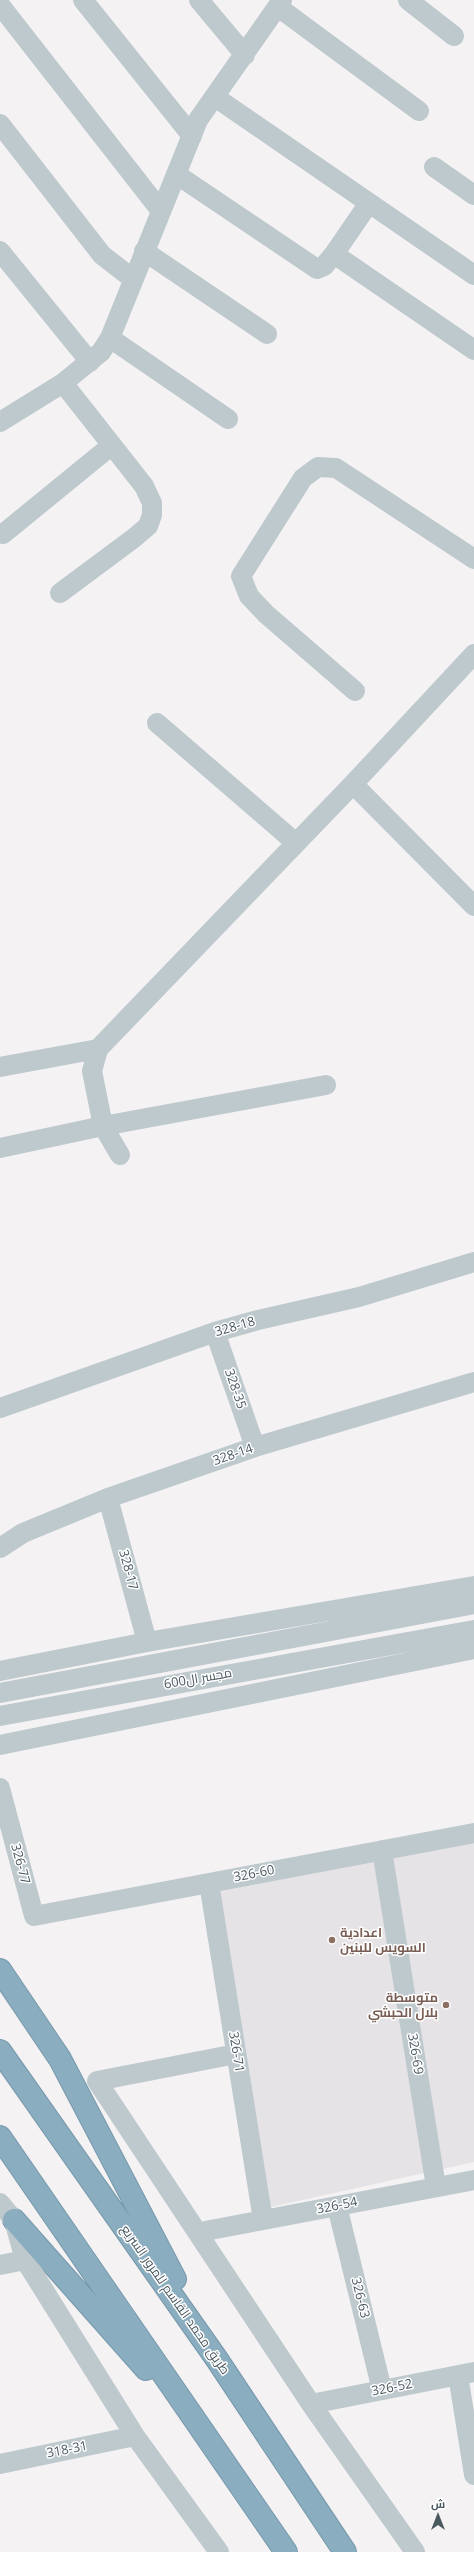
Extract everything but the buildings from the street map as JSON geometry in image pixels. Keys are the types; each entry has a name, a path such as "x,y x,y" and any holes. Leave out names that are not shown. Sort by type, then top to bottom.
{"highway":[{"path":"0,1970 60,2059 216,2358"},
{"name":"طريق محمد القاسم للمرور السريع","path":"0,2051 216,2358 345,2552"},
{"path":"0,2136 286,2552"},
{"path":"14,2220 210,2440"}],"street":[{"path":"4,0 0,4 161,211"},
{"path":"83,0 192,136"},
{"path":"199,0 245,55"},
{"path":"408,0 454,36"},
{"path":"0,422 63,383 101,352 110,338 198,120 280,3 419,111"},
{"path":"215,97 474,275"},
{"path":"0,124 102,255 133,279"},
{"path":"434,167 474,195"},
{"path":"176,174 317,269 324,266 334,254 369,204"},
{"path":"0,251 90,362"},
{"path":"144,251 267,334"},
{"path":"334,254 474,350"},
{"path":"110,338 228,419"},
{"path":"60,593 148,526 152,503 144,486 63,383"},
{"path":"3,534 112,445"},
{"path":"355,691 266,614 249,596 241,576 303,478 318,467 336,468 474,559"},
{"path":"120,1155 103,1126 92,1071 98,1049 354,784 474,654"},
{"path":"157,723 296,843"},
{"path":"354,784 474,906"},
{"path":"0,1067 98,1049"},
{"path":"0,1148 103,1126 326,1085"},
{"name":"328-18","path":"0,1408 215,1332 258,1320 359,1297 474,1262"},
{"name":"328-35","path":"215,1332 255,1447"},
{"name":"328-14","path":"0,1548 23,1533 108,1498 255,1447 474,1382"},
{"name":"328-17","path":"108,1498 147,1642"},
{"path":"0,1671 147,1642 474,1586"},
{"name":"مجسر ال600","path":"0,1693 474,1604"},
{"name":"مجسر ال600","path":"0,1716 474,1630"},
{"path":"0,1745 474,1648"},
{"name":"326-77","path":"0,1788 34,1916"},
{"name":"326-60","path":"34,1916 474,1833"},
{"name":"326-69","path":"382,1850 436,2187"},
{"name":"326-71","path":"209,1883 263,2220"},
{"path":"236,2054 97,2081 200,2232 311,2404 415,2552"},
{"name":"326-54","path":"200,2232 474,2180"},
{"path":"0,2203 14,2220 25,2260 135,2436 219,2552"},
{"name":"326-63","path":"337,2206 382,2390"},
{"path":"0,2265 25,2260"},
{"path":"466,2373 474,2474"},
{"name":"326-52","path":"311,2404 466,2373"},
{"name":"318-31","path":"0,2464 135,2436"}],"shaded area":[{"path":"474,1842 474,2162 271,2207 219,1887"}],"place":[{"name":"اعدادية السويس للبنين","path":"332,1940"},
{"name":"متوسطة بلال الحبشي","path":"446,2005"}]}
